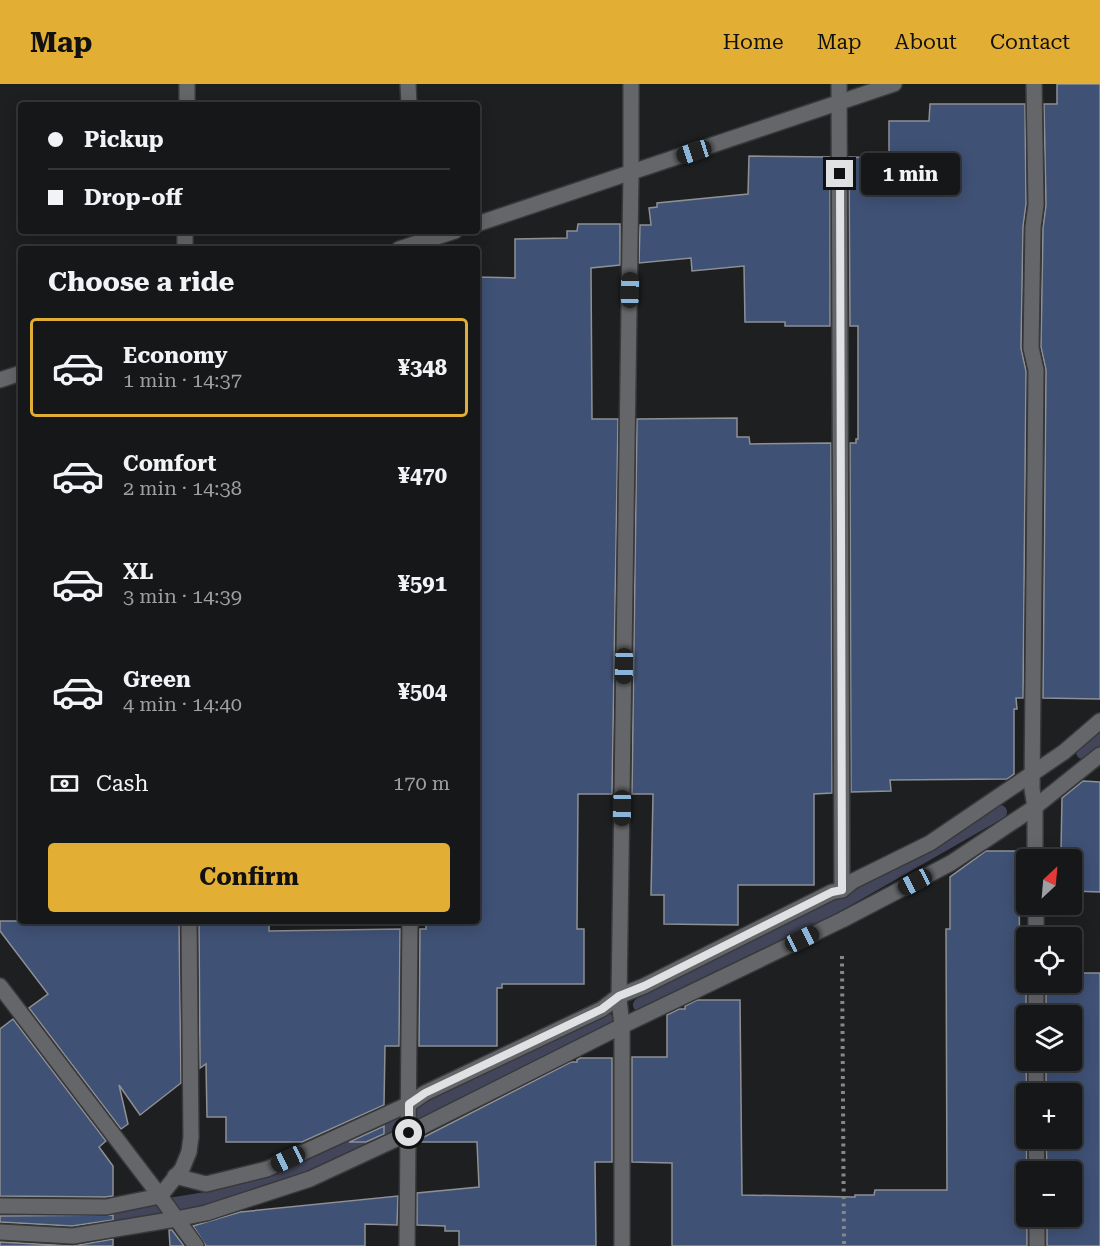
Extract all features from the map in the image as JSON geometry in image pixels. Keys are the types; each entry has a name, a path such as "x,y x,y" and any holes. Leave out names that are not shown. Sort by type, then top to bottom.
{"street":[{"path":"187,84 187,102"},
{"path":"408,84 409,102"},
{"path":"622,1246 622,1026 619,996 631,84"},
{"path":"839,84 842,890"},
{"path":"480,223 894,84"},
{"path":"1034,84 1036,205 1033,227 1031,348 1036,370 1032,773 1035,849"},
{"path":"409,244 444,234"},
{"path":"0,380 18,374"},
{"path":"175,1176 206,1184 267,1169 409,1104 425,1093 602,1009 619,996 644,986 832,892 842,890 853,881 930,843 1064,752 1100,721"},
{"path":"0,1232 73,1236 176,1219 206,1213 310,1179 409,1133 622,1026 842,920 951,863 1035,807 1100,755"},
{"path":"0,1206 106,1207 160,1196 182,1169 189,1152 191,1137 189,924"},
{"path":"407,1246 410,924"},
{"path":"0,986 196,1246"},
{"path":"1036,1246 1037,1227"}],"path":[{"path":"842,920 844,1246"}],"building":[{"path":"1057,84 1100,84 1100,699 1043,698 1046,370 1041,347 1043,228 1046,205 1044,104 1057,104"},
{"path":"930,104 1025,104 1026,204 1023,227 1021,348 1026,371 1023,698 1016,698 1014,774 1007,779 890,780 891,791 851,792 850,443 856,443 858,439 858,326 850,326 849,157 889,158 889,121 929,121"},
{"path":"749,156 830,157 830,326 785,326 785,322 745,322 744,266 692,271 691,258 639,263 640,225 651,225 649,208 657,207 657,203 748,194"},
{"path":"578,224 620,224 620,265 591,268 592,419 618,419 612,794 578,794 577,929 584,929 584,984 502,984 502,988 497,988 497,1046 419,1046 420,929 426,929 426,924 480,924 480,277 515,278 515,239 567,238 567,231 577,231"},
{"path":"737,418 737,437 749,437 750,444 831,443 832,793 814,794 814,885 738,885 738,925 664,924 664,895 651,895 653,794 632,794 637,419"},
{"path":"1083,781 1100,782 1100,892 1082,891 1082,849 1061,849 1062,798"},
{"path":"986,851 1016,851 1016,915 1019,915 1019,927 1016,927 1016,993 1026,993 1026,1005 1016,1005 1016,1071 1026,1071 1026,1083 1016,1083 1016,1149 1027,1149 1027,1161 1016,1161 1016,1227 1027,1227 1027,1246 672,1246 672,1163 632,1162 632,1057 667,1057 667,1015 679,1009 685,1009 685,1006 697,1000 740,1000 742,1195 855,1197 855,1195 874,1195 875,1190 947,1190 946,929 950,929 950,877"},
{"path":"0,921 18,921 18,924 179,924 181,1083 140,1115 119,1085 128,1124 121,1129 29,1008 48,994 0,931"},
{"path":"199,924 269,924 269,931 400,929 399,1046 385,1046 384,1105 302,1142 226,1142 226,1117 207,1117 206,1064 200,1068"},
{"path":"1082,973 1100,973 1100,1246 1047,1246 1047,1227 1082,1227 1082,1161 1047,1161 1046,1149 1082,1149 1082,1083 1046,1083 1046,1071 1082,1071 1082,1005 1046,1005 1046,993 1082,993"},
{"path":"13,1019 106,1141 99,1147 113,1166 113,1196 0,1196 0,1029"},
{"path":"580,1058 612,1058 612,1162 595,1162 596,1246 459,1246 459,1231 445,1231 445,1226 417,1225 417,1193 479,1187 477,1142 418,1142 418,1140 571,1062 577,1062"},
{"path":"384,1126 384,1134 366,1142 349,1142"},
{"path":"398,1196 397,1225 365,1224 365,1246 206,1246 193,1226 240,1212"},
{"path":"113,1215 113,1220 72,1226 0,1222 0,1216"},
{"path":"169,1230 172,1230 184,1246 170,1246"},
{"path":"113,1239 113,1246 73,1246"},
{"path":"0,1242 73,1246 0,1246"}],"waterway":[{"path":"1083,752 1100,737"},
{"path":"640,1005 839,904 1000,812"},
{"path":"91,1218 206,1199 307,1167 607,1020"}],"route":[{"path":"409,1133 409,1104 425,1093 602,1009 619,996 644,986 832,892 842,890 840,174"}]}
